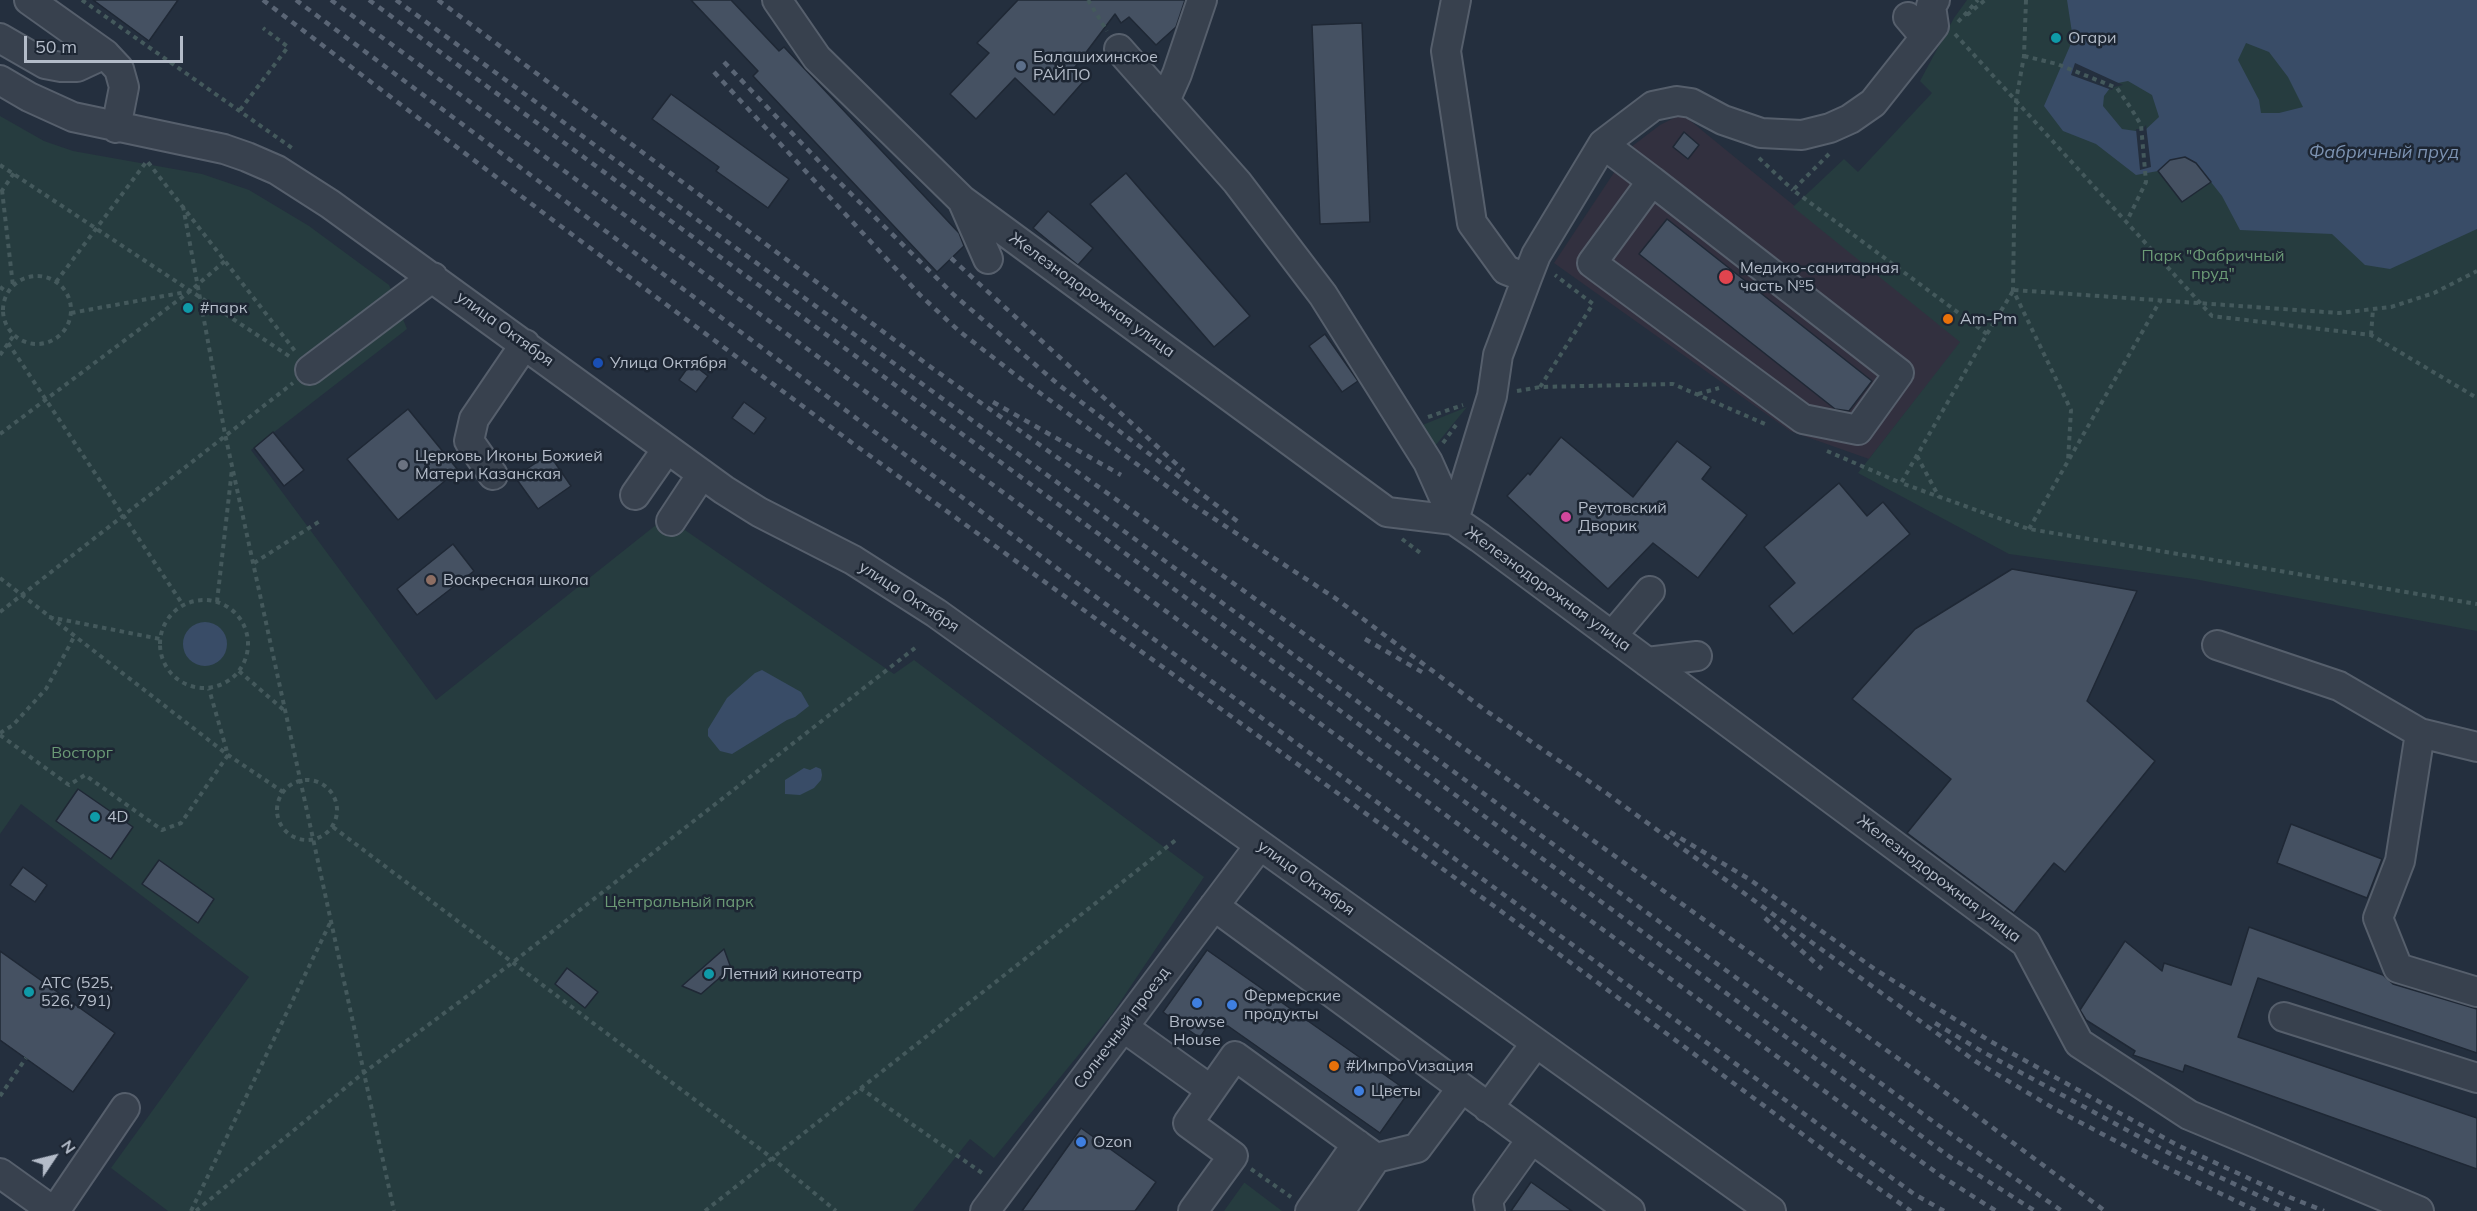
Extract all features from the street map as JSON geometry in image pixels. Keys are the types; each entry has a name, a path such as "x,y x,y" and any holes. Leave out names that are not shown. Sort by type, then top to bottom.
{"street":[{"path":"29,0 105,54 119,69 124,87 116,128"},
{"name":"Железнодорожная улица","path":"777,0 817,58 962,200 1387,512 1454,520 2026,943 2079,1043 2189,1115 2419,1211"},
{"path":"1165,101 1177,74 1202,0"},
{"path":"1456,0 1446,51 1472,223 1506,270 1527,278"},
{"path":"1928,28 1934,26 1931,6 1935,0"},
{"name":"Железнодорожная улица","path":"1454,520 1492,396 1487,352 1527,278 1536,255 1603,144 1653,106 1677,101 1692,92 1723,120 1761,133 1802,135 1830,128 1850,119 1873,103 1928,28"},
{"path":"0,38 45,64 61,67 77,67 105,54"},
{"path":"1119,49 1237,182 1323,295 1428,462 1454,520"},
{"name":"улица Октября","path":"0,80 29,97 73,117 116,128 224,149 277,170 330,204 433,277 702,474 759,512 892,583 1771,1211"},
{"path":"1603,144 1652,181 1899,373 1858,430 1803,419 1592,263 1652,181"},
{"path":"962,200 988,259"},
{"path":"310,370 433,277"},
{"path":"493,475 469,441 474,419 525,344"},
{"path":"635,495 667,449"},
{"path":"671,521 702,474"},
{"path":"1612,636 1650,591"},
{"path":"2217,645 2339,686 2420,733 2477,747"},
{"path":"1647,662 1697,656"},
{"path":"2420,733 2400,861 2378,918 2398,968 2477,992"},
{"name":"Солнечный проезд","path":"985,1211 1260,845"},
{"path":"1214,906 1630,1211"},
{"path":"2284,1017 2477,1078"},
{"path":"1123,1027 1211,1090"},
{"path":"1488,1108 1536,1043"},
{"path":"1193,1211 1233,1156 1188,1123 1235,1056 1366,1151 1417,1148 1461,1089"},
{"path":"0,1173 54,1211 125,1108"},
{"path":"1490,1211 1488,1200 1531,1140"},
{"path":"1310,1211 1366,1151"},
{"path":"1340,1211 1366,1151"}],"path":[{"path":"82,0 240,110 288,46 263,27"},
{"path":"1088,0 1119,49"},
{"path":"1959,21 1977,0"},
{"path":"1928,28 1959,21 1985,0"},
{"path":"2026,0 2024,56 2016,101 2013,290 2072,410 2068,461"},
{"path":"1928,28 2016,101 2212,316 2372,336 2477,398"},
{"path":"2024,56 2057,64 2117,88 2141,125 2146,182 2126,223"},
{"path":"1835,148 1793,190 1987,334"},
{"path":"56,282 147,161 310,370"},
{"path":"0,165 310,370"},
{"path":"13,286 1,192 14,173"},
{"path":"183,206 225,434 255,563 330,923 394,1211"},
{"path":"0,434 189,292 225,261"},
{"path":"2013,290 2339,313 2391,307 2434,293 2477,270"},
{"path":"44,275 56,282 69,296 71,313 65,330 51,341 39,345 25,342 14,335 4,320 7,292 13,286 27,278 44,275"},
{"path":"0,286 7,292"},
{"path":"1900,483 2013,290"},
{"path":"71,313 189,292"},
{"path":"2029,529 2160,301"},
{"path":"2372,336 2373,309"},
{"path":"0,355 14,335"},
{"path":"8,343 183,605"},
{"path":"0,612 122,514 310,370"},
{"path":"1511,393 1540,387 1673,384 1769,426"},
{"path":"1697,394 1726,386"},
{"path":"1405,425 1465,404"},
{"path":"1428,462 1462,418"},
{"path":"1821,448 1900,483 2029,529 2477,604"},
{"path":"1917,455 1940,497"},
{"path":"217,602 232,466"},
{"path":"255,563 320,521"},
{"path":"0,578 228,755 282,792"},
{"path":"200,600 217,602 235,613 246,631 248,651 239,671 226,683 209,688 189,686 172,676 162,659 160,639 164,625 183,605 200,600"},
{"path":"48,617 160,639"},
{"path":"74,637 45,689 13,724 0,734 69,785 85,775 162,830 181,823 228,755"},
{"path":"196,1211 363,1074 512,963 915,648"},
{"path":"239,671 287,713"},
{"path":"209,688 228,755"},
{"path":"302,780 314,781 325,786 333,795 336,806 333,827 314,839 299,839 289,834 280,825 277,814 282,792 291,784 302,780"},
{"path":"333,827 772,1158 836,1211"},
{"path":"705,1211 1177,839"},
{"path":"191,1211 330,923"},
{"path":"0,1096 26,1058"},
{"path":"860,1088 1003,1187"},
{"path":"1233,1156 1310,1211"}],"shaded area":[{"name":"Медико-санитарная часть №5","path":"1682,114 1961,342 1869,459 1790,431 1554,263 1631,147 1660,125"}],"green space":[{"name":"Парк \"Фабричный пруд\"","path":"1967,0 2477,0 2477,631 2194,579 2009,554 1858,473 1960,342 1793,207 1844,159 1858,172 1932,93 1920,81 1954,18"},
{"name":"Центральный парк","path":"0,116 44,141 73,151 202,174 249,190 309,226 389,285 407,329 251,450 436,700 666,517 894,674 914,660 1204,877 1112,1014 994,1158 970,1139 913,1211 168,1211 111,1168 249,977 21,804 0,834"},
{"path":"1467,407 1431,451 1415,428"},
{"path":"1245,1183 1282,1211 1224,1211"}],"water":[{"name":"Фабричный пруд","path":"2067,0 2477,0 2477,229 2390,269 2365,265 2332,234 2240,230 2222,196 2196,163 2185,157 2170,160 2158,171 2136,175 2096,144 2063,131 2044,106 2073,39","holes":["2246,43 2269,52 2288,77 2303,107 2279,113 2261,113 2259,100 2238,60","2128,81 2152,95 2159,117 2143,132 2122,129 2103,106 2104,96 2113,84"]},
{"path":"205,622 220,629 227,644 220,659 205,666 190,659 183,644 190,629"},
{"path":"762,670 801,692 809,706 795,717 732,754 720,751 708,736 708,729 727,698 755,673"},
{"path":"816,767 821,769 822,775 814,788 800,795 785,794 785,780 804,768 810,770"}],"pier":[{"path":"2075,63 2123,85 2114,87 2112,90 2071,75"},
{"path":"2146,125 2151,167 2140,170 2136,129 2142,129"}],"building":[{"path":"93,0 178,0 149,41"},
{"path":"691,0 731,0 779,51 784,47 959,233 964,246 937,272 753,76 758,71"},
{"path":"1018,0 1185,0 1176,27 1156,45 1129,17 1121,23 1115,14 1072,71 1083,82 1054,115 1015,78 976,119 950,94 989,53 977,43"},
{"path":"1362,23 1370,222 1320,224 1312,25"},
{"path":"671,94 789,179 768,208 716,171 719,167 652,119"},
{"path":"1684,132 1699,145 1688,159 1673,147"},
{"path":"2185,157 2196,163 2211,182 2182,202 2158,171 2170,160"},
{"path":"1126,173 1250,316 1214,347 1090,204"},
{"path":"1048,211 1093,248 1078,265 1033,228"},
{"path":"1667,219 1872,381 1849,411 1835,409 1639,254"},
{"path":"1325,334 1358,381 1342,392 1309,346"},
{"path":"691,363 708,376 696,392 679,380"},
{"path":"744,402 766,418 754,434 732,418"},
{"name":"Церковь Иконы Божией Матери Казанская","path":"408,409 458,470 398,520 347,459"},
{"path":"273,432 304,470 284,486 254,448"},
{"path":"1561,437 1633,497 1677,441 1711,467 1702,479 1747,515 1698,578 1653,543 1608,589 1507,496 1528,473 1530,475"},
{"path":"549,454 571,486 538,509 515,477"},
{"path":"1839,483 1867,516 1883,502 1910,534 1793,634 1769,606 1795,583 1764,547"},
{"path":"453,544 474,571 417,615 397,589"},
{"path":"2012,569 2137,591 2087,701 2155,761 2065,872 2054,863 2014,913 1907,833 1951,779 1852,699 1915,629"},
{"path":"78,789 133,827 111,859 56,821"},
{"path":"2291,824 2382,859 2367,898 2277,863"},
{"path":"159,860 214,899 198,923 142,884"},
{"path":"23,867 47,885 35,902 10,885"},
{"path":"2249,927 2383,975 2393,984 2477,1009 2477,1053 2258,978 2238,1037 2477,1118 2477,1169 2185,1065 2183,1072 2133,1055 2135,1051 2086,1020 2080,1010 2125,941 2162,971 2164,963 2231,985"},
{"path":"724,949 731,968 701,994 682,986"},
{"path":"1207,950 1409,1092 1380,1133 1228,1026 1206,1028 1200,1038 1163,1012"},
{"name":"АТС (525, 526, 791)","path":"0,951 115,1033 73,1092 0,1040"},
{"path":"567,968 598,992 585,1008 555,984"},
{"path":"1081,1128 1156,1182 1135,1211 1022,1211"},
{"path":"1531,1182 1572,1211 1511,1211"}],"railway":[{"path":"263,0 855,445 1494,906 1832,1156 1911,1211"},
{"path":"296,0 1081,586 1914,1194 1944,1211"},
{"path":"331,0 1941,1176 1996,1211"},
{"path":"369,0 1950,1157 2035,1211"},
{"path":"396,0 1938,1125 2062,1211"},
{"path":"438,0 928,365 1931,1082 2105,1211"},
{"path":"724,62 833,176 954,295 1059,385 1241,524"},
{"path":"714,72 920,295 959,331 1021,379 1187,501 1335,598 1485,710 1609,795 1975,1061 2053,1108 2163,1166 2257,1211"},
{"path":"951,258 1184,471"},
{"path":"993,402 1121,475"},
{"path":"1365,639 1427,675"},
{"path":"1670,832 1749,879 1876,970 1990,1041 2177,1145 2324,1211"},
{"path":"1765,918 1822,969"},
{"path":"1935,1023 1983,1052 2171,1154 2291,1211"}],"place":[{"name":"Огари","path":"2056,38"},
{"name":"Балашихинское РАЙПО","path":"1021,66"},
{"name":"Медико-санитарная часть №5","path":"1726,277"},
{"name":"#парк","path":"188,308"},
{"name":"Am-Pm","path":"1948,319"},
{"name":"Улица Октября","path":"598,363"},
{"name":"Церковь Иконы Божией Матери Казанская","path":"403,465"},
{"name":"Реутовский Дворик","path":"1566,517"},
{"name":"Воскресная школа","path":"431,580"},
{"name":"4D","path":"95,817"},
{"name":"Летний кинотеатр","path":"709,974"},
{"name":"АТС (525, 526, 791)","path":"29,992"},
{"name":"Browse House","path":"1197,1003"},
{"name":"Фермерские продукты","path":"1232,1005"},
{"name":"#ИмпроVизация","path":"1334,1066"},
{"name":"Цветы","path":"1359,1091"},
{"name":"Ozon","path":"1081,1142"}],"park label":[{"name":"Восторг","path":"82,753"}]}
